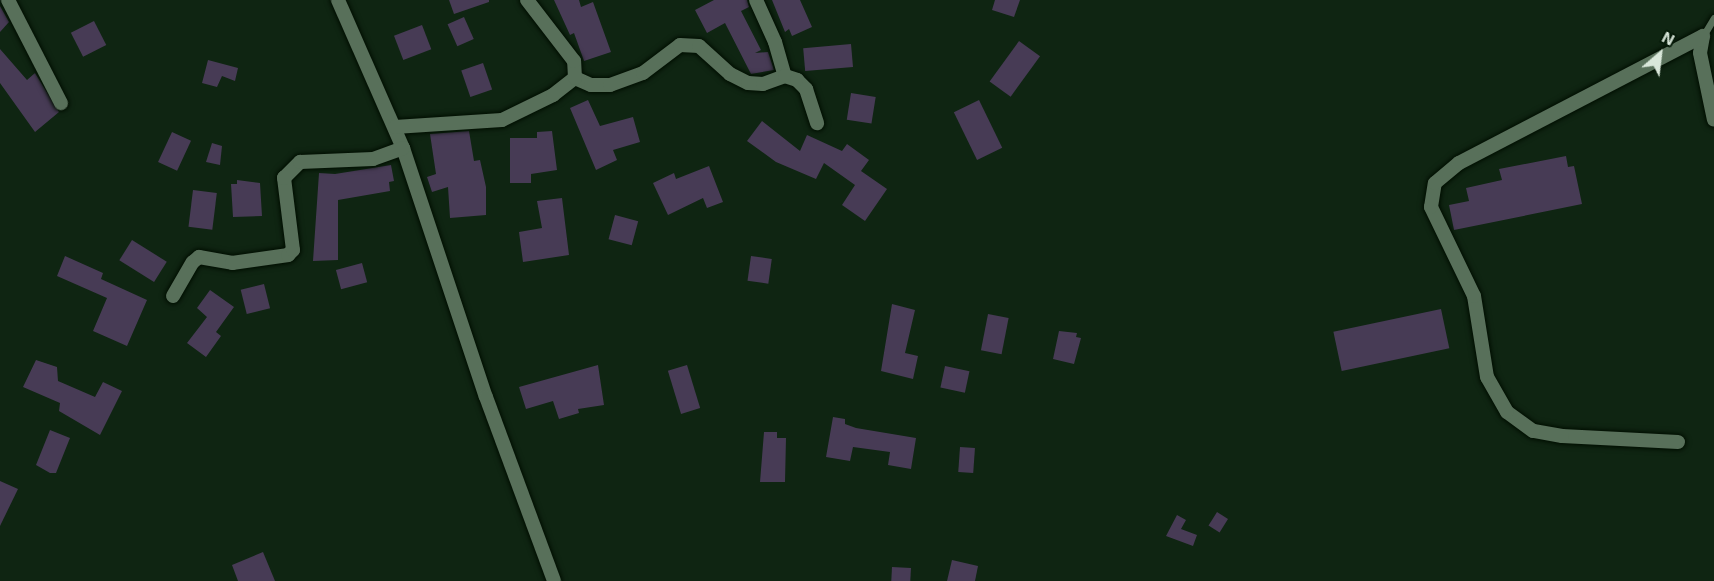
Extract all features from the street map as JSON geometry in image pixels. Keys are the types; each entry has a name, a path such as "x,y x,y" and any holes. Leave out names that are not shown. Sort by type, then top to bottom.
{"street":[{"path":"8,0 61,103"},
{"path":"338,0 403,148 486,397 554,581"},
{"path":"527,0 574,61 575,78"},
{"path":"756,0 776,42 785,76 806,89 817,123"},
{"path":"1703,36 1700,53 1714,120"},
{"path":"1678,442 1562,436 1533,431 1507,412 1487,377 1474,296 1431,207 1435,183 1459,163 1703,36"},
{"path":"575,78 591,85 628,80 643,73 680,45 699,46 730,74 748,83 764,84 785,76"},
{"path":"395,127 502,120 553,95 575,78"},
{"path":"173,296 193,262 199,257 232,263 288,255 294,250 284,178 300,162 373,159 403,148"}],"lane":[{"path":"1703,36 1714,18"}],"building":[{"path":"449,0 489,0 489,2 454,14"},
{"path":"554,0 579,0 581,7 593,2 611,52 584,61 574,33 570,35"},
{"path":"714,0 747,0 749,7 741,11 761,50 755,53 768,52 774,70 751,74 725,23 707,33 695,10"},
{"path":"772,0 800,0 812,27 792,36 789,29 785,32"},
{"path":"995,0 1020,0 1014,17 992,10"},
{"path":"0,6 9,22 0,32"},
{"path":"464,17 474,39 457,46 448,24"},
{"path":"94,21 106,45 83,57 71,33"},
{"path":"422,25 431,49 403,60 394,36"},
{"path":"1019,41 1040,56 1011,97 990,81"},
{"path":"851,44 853,67 805,71 803,48"},
{"path":"0,49 27,80 35,73 59,112 35,132 0,83"},
{"path":"208,60 238,68 235,81 222,76 217,87 202,83"},
{"path":"483,63 492,89 470,97 461,70"},
{"path":"851,93 876,97 871,124 847,120"},
{"path":"588,100 600,126 633,117 640,142 613,150 617,160 596,170 570,108"},
{"path":"979,100 1002,148 977,160 954,112"},
{"path":"762,121 800,151 807,135 842,151 847,144 869,160 861,171 887,189 865,221 842,205 855,185 824,163 816,179 776,162 747,141"},
{"path":"469,131 474,161 480,160 486,187 486,215 450,218 448,187 432,192 427,177 436,174 430,134"},
{"path":"552,131 557,170 531,174 531,183 510,183 510,138 537,138 537,132"},
{"path":"172,132 191,141 177,171 158,162"},
{"path":"212,143 222,146 220,165 206,162"},
{"path":"1566,156 1568,167 1574,166 1582,204 1454,230 1449,205 1469,201 1466,188 1502,180 1499,169"},
{"path":"391,165 394,181 389,182 390,191 338,200 338,260 313,261 319,173 335,174"},
{"path":"709,166 723,202 707,208 703,198 668,215 653,183 674,173 676,179"},
{"path":"237,180 260,183 262,216 233,217 231,184 237,184"},
{"path":"193,190 217,193 212,230 188,227"},
{"path":"562,198 569,255 523,262 519,232 542,228 537,201"},
{"path":"615,215 638,221 632,245 609,239"},
{"path":"132,240 167,262 154,282 119,260"},
{"path":"65,256 103,273 101,279 147,300 127,346 93,331 107,298 57,276"},
{"path":"751,256 772,259 768,284 748,281"},
{"path":"362,263 367,282 341,289 336,270"},
{"path":"264,284 270,308 247,314 241,290"},
{"path":"210,290 234,307 216,332 221,336 206,357 187,343 207,317 197,308"},
{"path":"892,304 915,310 905,353 918,356 913,379 881,371"},
{"path":"1441,309 1449,348 1342,371 1333,332"},
{"path":"988,314 1009,318 1002,354 981,350"},
{"path":"1059,331 1077,333 1076,337 1081,338 1074,364 1053,359"},
{"path":"36,360 57,367 58,381 95,397 103,382 122,391 100,435 59,411 60,403 23,387"},
{"path":"598,365 604,405 578,409 579,413 559,419 553,401 526,409 519,387"},
{"path":"687,365 700,408 681,414 668,371"},
{"path":"945,366 969,371 965,393 940,388"},
{"path":"833,417 845,419 845,424 856,428 916,438 911,469 888,465 890,452 853,447 850,461 826,457"},
{"path":"50,430 70,438 56,473 50,473 36,465"},
{"path":"764,432 777,432 777,438 786,438 785,482 760,482"},
{"path":"960,447 975,448 973,473 958,472"},
{"path":"0,481 18,489 0,526"},
{"path":"1217,512 1228,519 1220,532 1209,526"},
{"path":"1177,515 1186,520 1181,529 1197,535 1193,546 1166,536"},
{"path":"263,552 275,581 238,581 232,565"},
{"path":"952,560 978,566 975,581 947,581"},
{"path":"892,567 911,568 910,581 891,581"}]}
